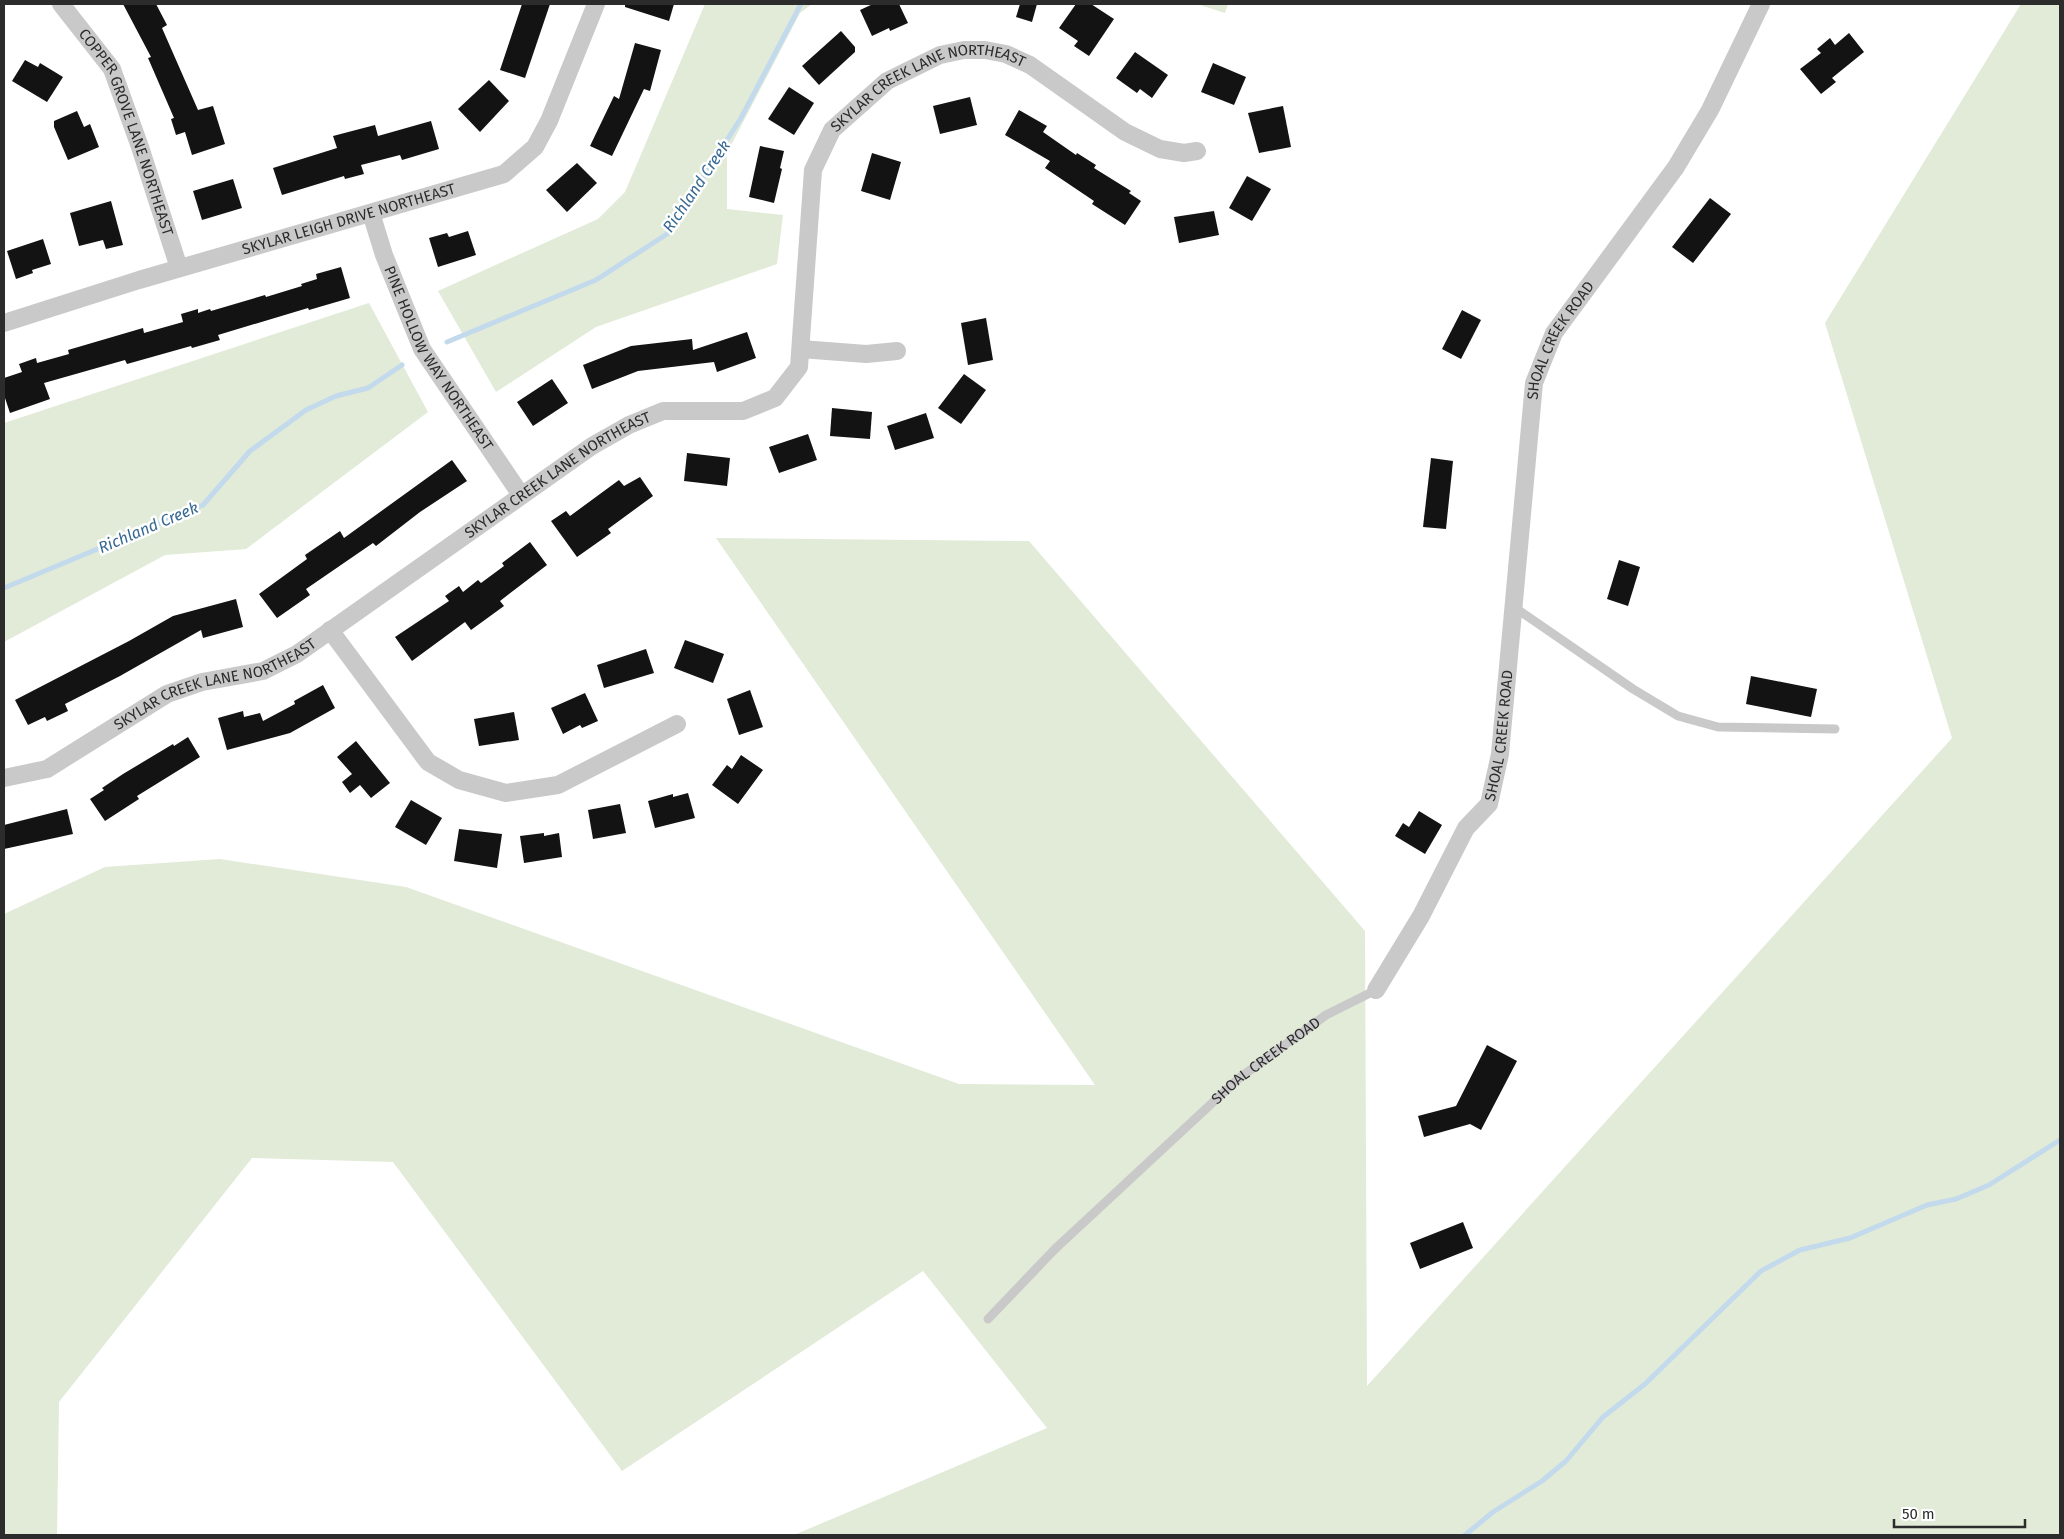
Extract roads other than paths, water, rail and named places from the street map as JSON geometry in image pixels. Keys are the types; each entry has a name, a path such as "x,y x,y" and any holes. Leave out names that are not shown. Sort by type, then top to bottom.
{"street":[{"name":"COPPER GROVE LANE NORTHEAST","path":"61,4 112,68 179,268"},
{"name":"SKYLAR LEIGH DRIVE NORTHEAST","path":"4,322 179,268 504,174 535,148 549,121 596,4"},
{"name":"SHOAL CREEK ROAD","path":"1376,990 1421,916 1466,828 1489,804 1500,754 1534,383 1554,333 1676,167 1710,110 1761,4"},
{"name":"SKYLAR CREEK LANE NORTHEAST","path":"4,778 47,769 167,694 202,682 263,671 297,654 592,446 629,425 663,411 743,411 775,398 799,367 813,170 832,130 887,81 940,55 964,50 986,50 1006,54 1030,65 1125,132 1160,149 1184,153 1197,151"},
{"name":"PINE HOLLOW WAY NORTHEAST","path":"371,213 384,255 422,349 521,495"},
{"path":"801,348 866,354 897,351"},
{"path":"330,630 428,762 460,780 506,793 558,785 677,724"}],"lane":[{"path":"1514,607 1633,690 1678,716 1718,727 1834,729"},
{"name":"SHOAL CREEK ROAD","path":"988,1318 1055,1250 1238,1079 1326,1015 1376,990"}],"waterway":[{"name":"Richland Creek","path":"447,342 596,280 667,234 741,118 801,4"},
{"name":"Richland Creek","path":"4,588 203,505 250,451 306,410 336,396 368,388 402,365"},
{"path":"1465,1535 1493,1512 1542,1481 1566,1461 1603,1417 1645,1384 1761,1271 1800,1250 1850,1238 1927,1205 1956,1199 1989,1185 2060,1140"}]}
